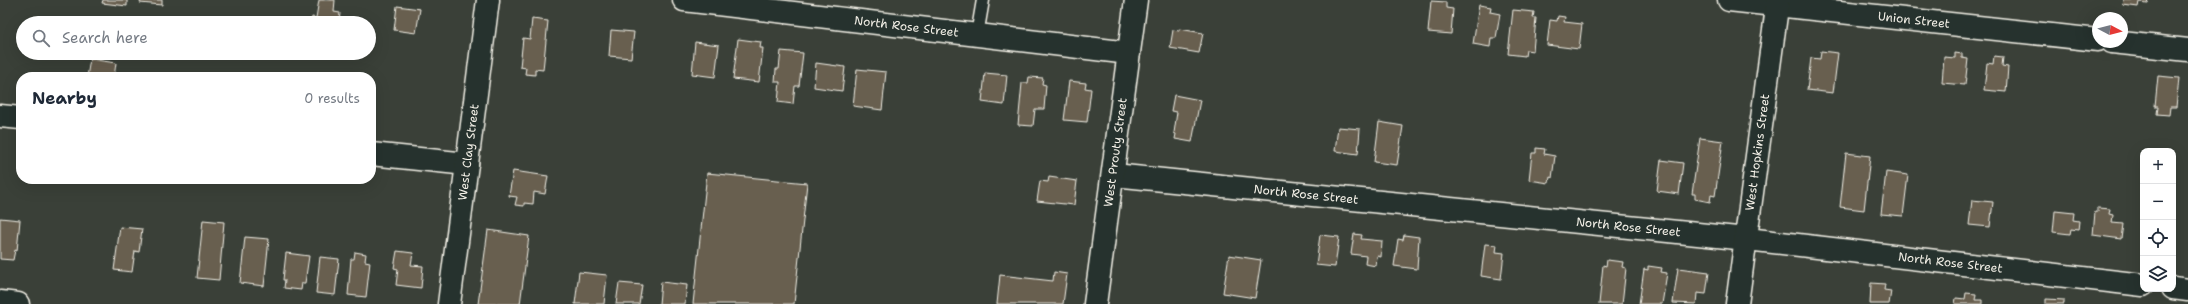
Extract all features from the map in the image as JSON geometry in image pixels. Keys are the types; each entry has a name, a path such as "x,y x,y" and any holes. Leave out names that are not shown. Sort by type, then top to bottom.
{"street":[{"name":"West Clay Street","path":"449,304 488,0"},
{"name":"North Rose Street","path":"684,0 1130,53"},
{"name":"West Prouty Street","path":"1095,304 1114,175 1136,0"},
{"name":"Union Street","path":"1729,0 1778,3 2092,39"},
{"name":"West Hopkins Street","path":"1737,304 1778,3"},
{"path":"2128,44 2188,50"},
{"path":"0,116 16,118"},
{"path":"376,155 467,164"},
{"name":"North Rose Street","path":"1114,175 1746,240 2140,285"},
{"path":"2176,288 2188,290"},
{"path":"0,302 18,304"}],"lane":[{"path":"977,35 983,0"}],"building":[{"path":"103,0 127,0 127,6 102,3"},
{"path":"141,0 162,0 162,5 140,3"},
{"path":"319,0 335,0 334,12 340,13 340,16 316,16"},
{"path":"2124,0 2149,0 2148,3 2139,2 2138,7 2123,5"},
{"path":"1431,1 1446,2 1446,8 1453,9 1451,34 1428,32"},
{"path":"1479,5 1491,7 1490,12 1500,14 1496,38 1491,38 1490,47 1473,44"},
{"path":"397,6 420,9 416,33 394,30"},
{"path":"1513,10 1534,12 1533,18 1536,18 1533,51 1526,50 1525,56 1508,54"},
{"path":"1558,16 1565,17 1564,22 1582,24 1579,49 1547,45 1550,20 1557,21"},
{"path":"532,19 548,21 543,70 535,69 535,75 525,74 526,68 520,67 523,38 530,39"},
{"path":"1179,29 1203,33 1199,53 1170,48 1173,30 1179,31"},
{"path":"611,30 634,32 631,58 609,56"},
{"path":"738,39 761,42 760,48 763,48 759,82 733,79"},
{"path":"695,42 719,45 715,77 692,74"},
{"path":"781,51 803,53 799,86 795,86 793,104 778,102 780,82 775,82 776,69 779,69"},
{"path":"1821,51 1838,53 1833,93 1807,90 1811,58 1820,59"},
{"path":"1955,53 1962,54 1962,58 1968,59 1965,85 1942,83 1944,57 1955,58"},
{"path":"1994,56 2003,57 2002,66 2008,67 2006,92 1984,90 1987,63 1993,64"},
{"path":"90,60 116,63 115,72 88,72"},
{"path":"816,63 845,67 842,91 814,87"},
{"path":"857,69 886,72 882,110 853,106"},
{"path":"985,73 1007,75 1004,105 982,102"},
{"path":"2158,76 2179,78 2176,107 2170,107 2169,115 2157,114 2158,106 2155,106"},
{"path":"1029,77 1043,78 1042,84 1046,85 1044,109 1035,109 1033,126 1018,125 1022,83 1028,83"},
{"path":"1069,81 1086,83 1085,88 1091,89 1087,122 1064,120"},
{"path":"1174,95 1200,100 1192,142 1175,139 1176,134 1174,133 1177,112 1171,111"},
{"path":"1379,122 1403,126 1397,165 1374,162"},
{"path":"1338,127 1360,129 1358,154 1335,151"},
{"path":"1700,138 1723,141 1715,196 1711,195 1710,202 1695,199 1695,194 1692,194"},
{"path":"1536,148 1545,149 1544,154 1555,156 1552,178 1550,177 1549,183 1529,180 1532,153 1536,153"},
{"path":"1846,153 1870,156 1864,210 1840,207"},
{"path":"1661,160 1683,163 1679,194 1657,191"},
{"path":"513,171 548,176 545,194 534,192 533,204 524,203 524,206 515,205 517,197 509,196"},
{"path":"1886,172 1908,175 1903,216 1881,214"},
{"path":"707,173 807,183 794,304 693,304"},
{"path":"1049,177 1077,181 1074,205 1037,201 1040,181 1048,182"},
{"path":"1972,200 1993,202 1990,227 1969,225"},
{"path":"2098,208 2110,209 2109,214 2113,215 2112,223 2123,224 2121,239 2093,235 2095,212 2098,212"},
{"path":"2055,211 2074,213 2073,220 2079,221 2078,230 2071,229 2070,234 2053,232"},
{"path":"0,218 20,220 17,251 15,250 13,260 0,259"},
{"path":"203,220 224,222 219,280 197,278"},
{"path":"120,227 142,229 139,252 135,251 132,272 114,270"},
{"path":"488,230 529,236 520,304 478,304"},
{"path":"1354,234 1362,235 1361,239 1382,241 1381,257 1377,256 1376,266 1365,264 1366,256 1351,254"},
{"path":"1320,235 1339,237 1335,267 1316,265"},
{"path":"1404,235 1419,237 1417,269 1394,266 1398,239 1403,240"},
{"path":"245,237 269,239 264,286 240,283"},
{"path":"1485,244 1497,245 1496,252 1504,253 1501,279 1481,276"},
{"path":"397,251 413,253 411,265 423,266 421,288 396,285 398,269 394,268"},
{"path":"355,252 366,254 365,261 370,262 366,297 348,295 351,259 354,259"},
{"path":"286,253 309,256 305,283 302,283 301,290 284,288 285,280 283,280"},
{"path":"1229,255 1261,260 1255,298 1223,293"},
{"path":"320,257 339,259 335,295 316,293"},
{"path":"1607,260 1623,262 1622,267 1626,268 1622,304 1599,304 1603,265 1606,266"},
{"path":"1648,266 1662,268 1661,272 1667,273 1662,304 1639,304 1644,269 1648,270"},
{"path":"1678,268 1709,272 1706,294 1697,293 1696,304 1673,303"},
{"path":"579,272 607,275 604,304 575,304"},
{"path":"1054,272 1067,274 1063,304 997,304 1000,275 1053,281"},
{"path":"661,282 687,285 685,304 659,304"},
{"path":"619,283 642,285 639,304 616,304"},
{"path":"1871,283 1885,284 1884,290 1891,291 1889,304 1870,304"},
{"path":"1966,293 1976,294 1975,300 1982,300 1982,304 1955,304 1956,298 1965,299"},
{"path":"2046,299 2064,300 2064,304 2046,304"}]}
